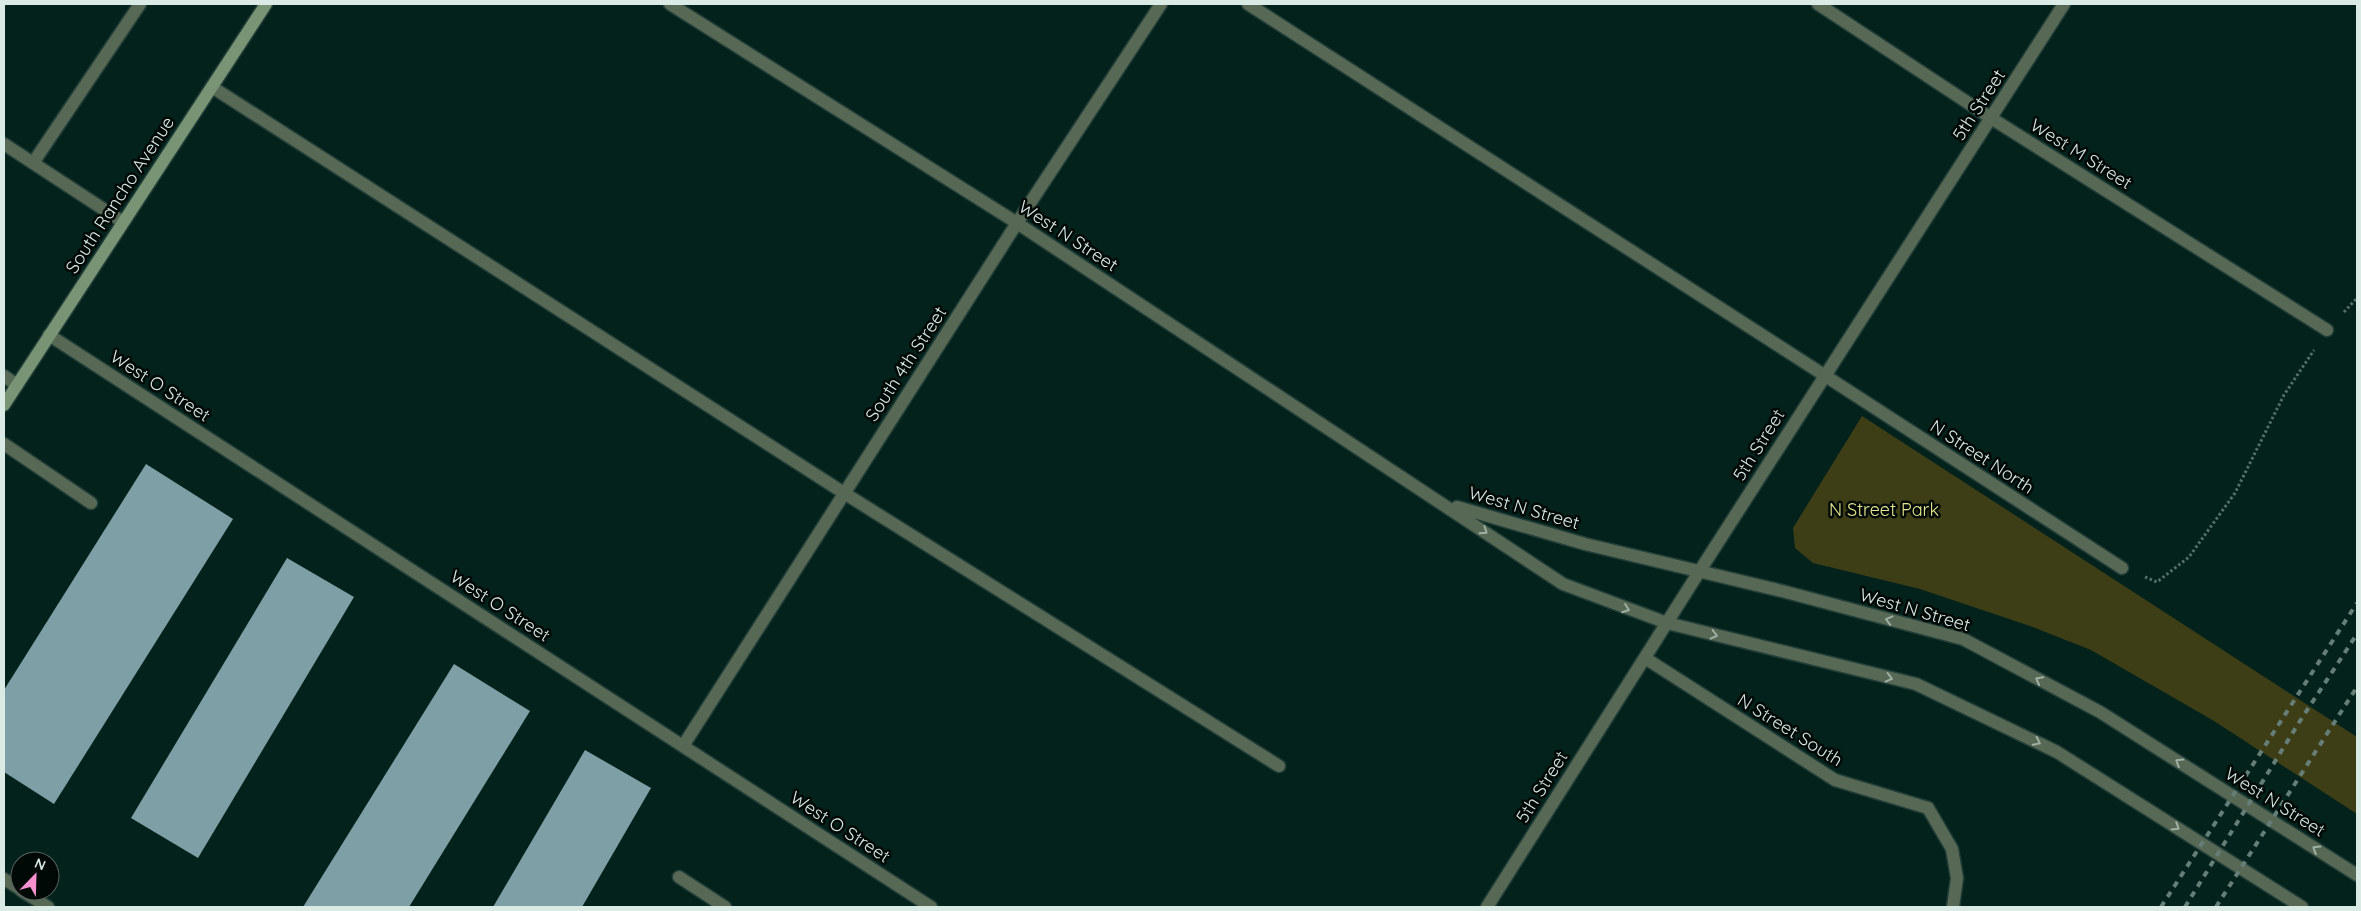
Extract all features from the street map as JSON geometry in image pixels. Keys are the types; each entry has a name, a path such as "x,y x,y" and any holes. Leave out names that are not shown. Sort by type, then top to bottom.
{"main road":[{"name":"South Rancho Avenue","path":"4,405 266,4"}],"street":[{"path":"32,163 140,4"},
{"name":"West N Street","path":"670,4 1017,223 1444,503 1563,584 1667,623 1916,684 2058,752 2302,907"},
{"name":"South 4th Street","path":"683,746 1017,223 1161,4"},
{"name":"N Street North","path":"1248,4 2122,568"},
{"name":"West M Street","path":"1818,4 1991,118 2327,330"},
{"name":"5th Street","path":"1490,906 1824,375 2064,4"},
{"path":"212,87 844,493 1279,766"},
{"path":"4,144 123,222"},
{"name":"West O Street","path":"49,336 931,907"},
{"path":"4,376 17,385"},
{"path":"4,444 91,503"},
{"name":"West N Street","path":"1444,503 1585,544 1963,639 2100,712 2357,875"},
{"name":"N Street South","path":"1645,658 1834,780 1928,808 1952,849 1957,878 1953,907"},
{"path":"679,877 725,907"}],"path":[{"path":"2122,568 2157,582 2189,557 2235,492 2284,395 2327,330 2357,298"}],"green space":[{"name":"N Street Park","path":"1862,416 2357,737 2357,814 2214,721 2091,650 2030,626 1920,589 1813,563 1795,548 1793,528"}],"building":[{"path":"146,464 233,519 54,804 4,772 4,690"},
{"path":"287,558 354,597 198,858 131,818"},
{"path":"454,664 530,711 409,907 303,907"},
{"path":"585,750 651,788 582,907 493,907"}],"railway":[{"path":"2161,907 2357,603"},
{"path":"2185,907 2300,721 2357,634"},
{"path":"2216,907 2357,687"}]}
